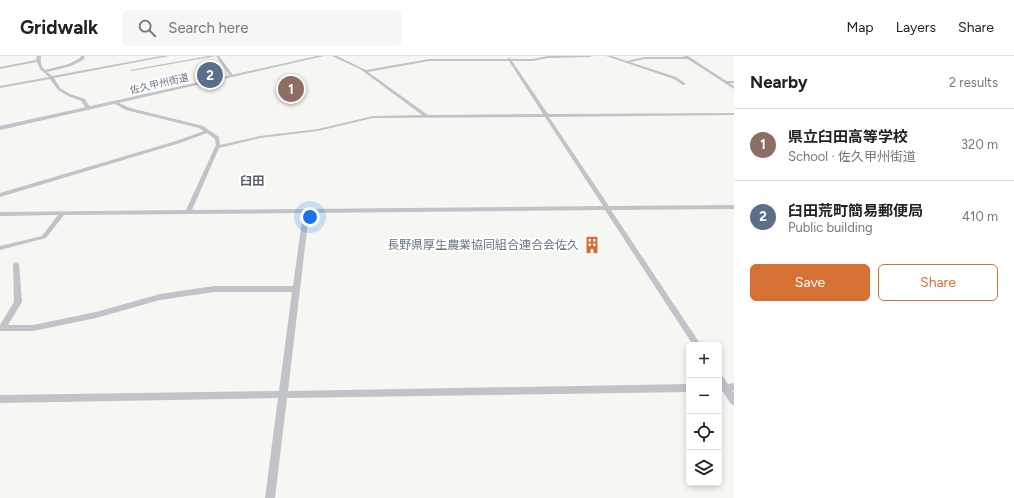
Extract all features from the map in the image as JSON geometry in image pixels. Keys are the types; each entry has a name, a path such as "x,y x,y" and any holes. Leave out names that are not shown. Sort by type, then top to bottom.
{"street":[{"path":"39,56 38,61 59,89 69,95 83,100 89,109"},
{"path":"45,71 70,65 82,59 84,56"},
{"path":"136,56 140,61"},
{"path":"0,86 167,56"},
{"path":"127,63 130,70 214,56"},
{"path":"217,56 231,75"},
{"name":"佐久甲州街道","path":"0,128 117,103 231,75 322,56"},
{"path":"334,56 365,71 426,116"},
{"path":"496,56 500,59"},
{"path":"365,71 428,60 590,56"},
{"path":"608,56 675,78 684,84"},
{"path":"626,62 645,58 686,57 734,88"},
{"path":"509,59 695,342"},
{"path":"0,68 38,61"},
{"path":"726,82 734,82"},
{"path":"117,103 124,108 193,124 208,131 217,138 217,148 188,212"},
{"path":"217,148 260,137 318,130 373,117 734,114"},
{"path":"0,195 178,142 208,131"},
{"path":"0,214 734,206"},
{"path":"270,498 306,211"},
{"path":"0,248 44,237 63,213"},
{"path":"1,328 18,302 16,264"},
{"path":"1,328 33,328 96,314 160,297 206,290 297,289"},
{"path":"0,399 686,388"},
{"path":"726,388 734,401"}],"place":[{"name":"臼田荒町簡易郵便局","path":"210,75"},
{"name":"県立臼田高等学校","path":"291,89"},
{"name":"長野県厚生農業協同組合連合会佐久","path":"592,245"}],"district":[{"name":"臼田","path":"252,181"}]}
